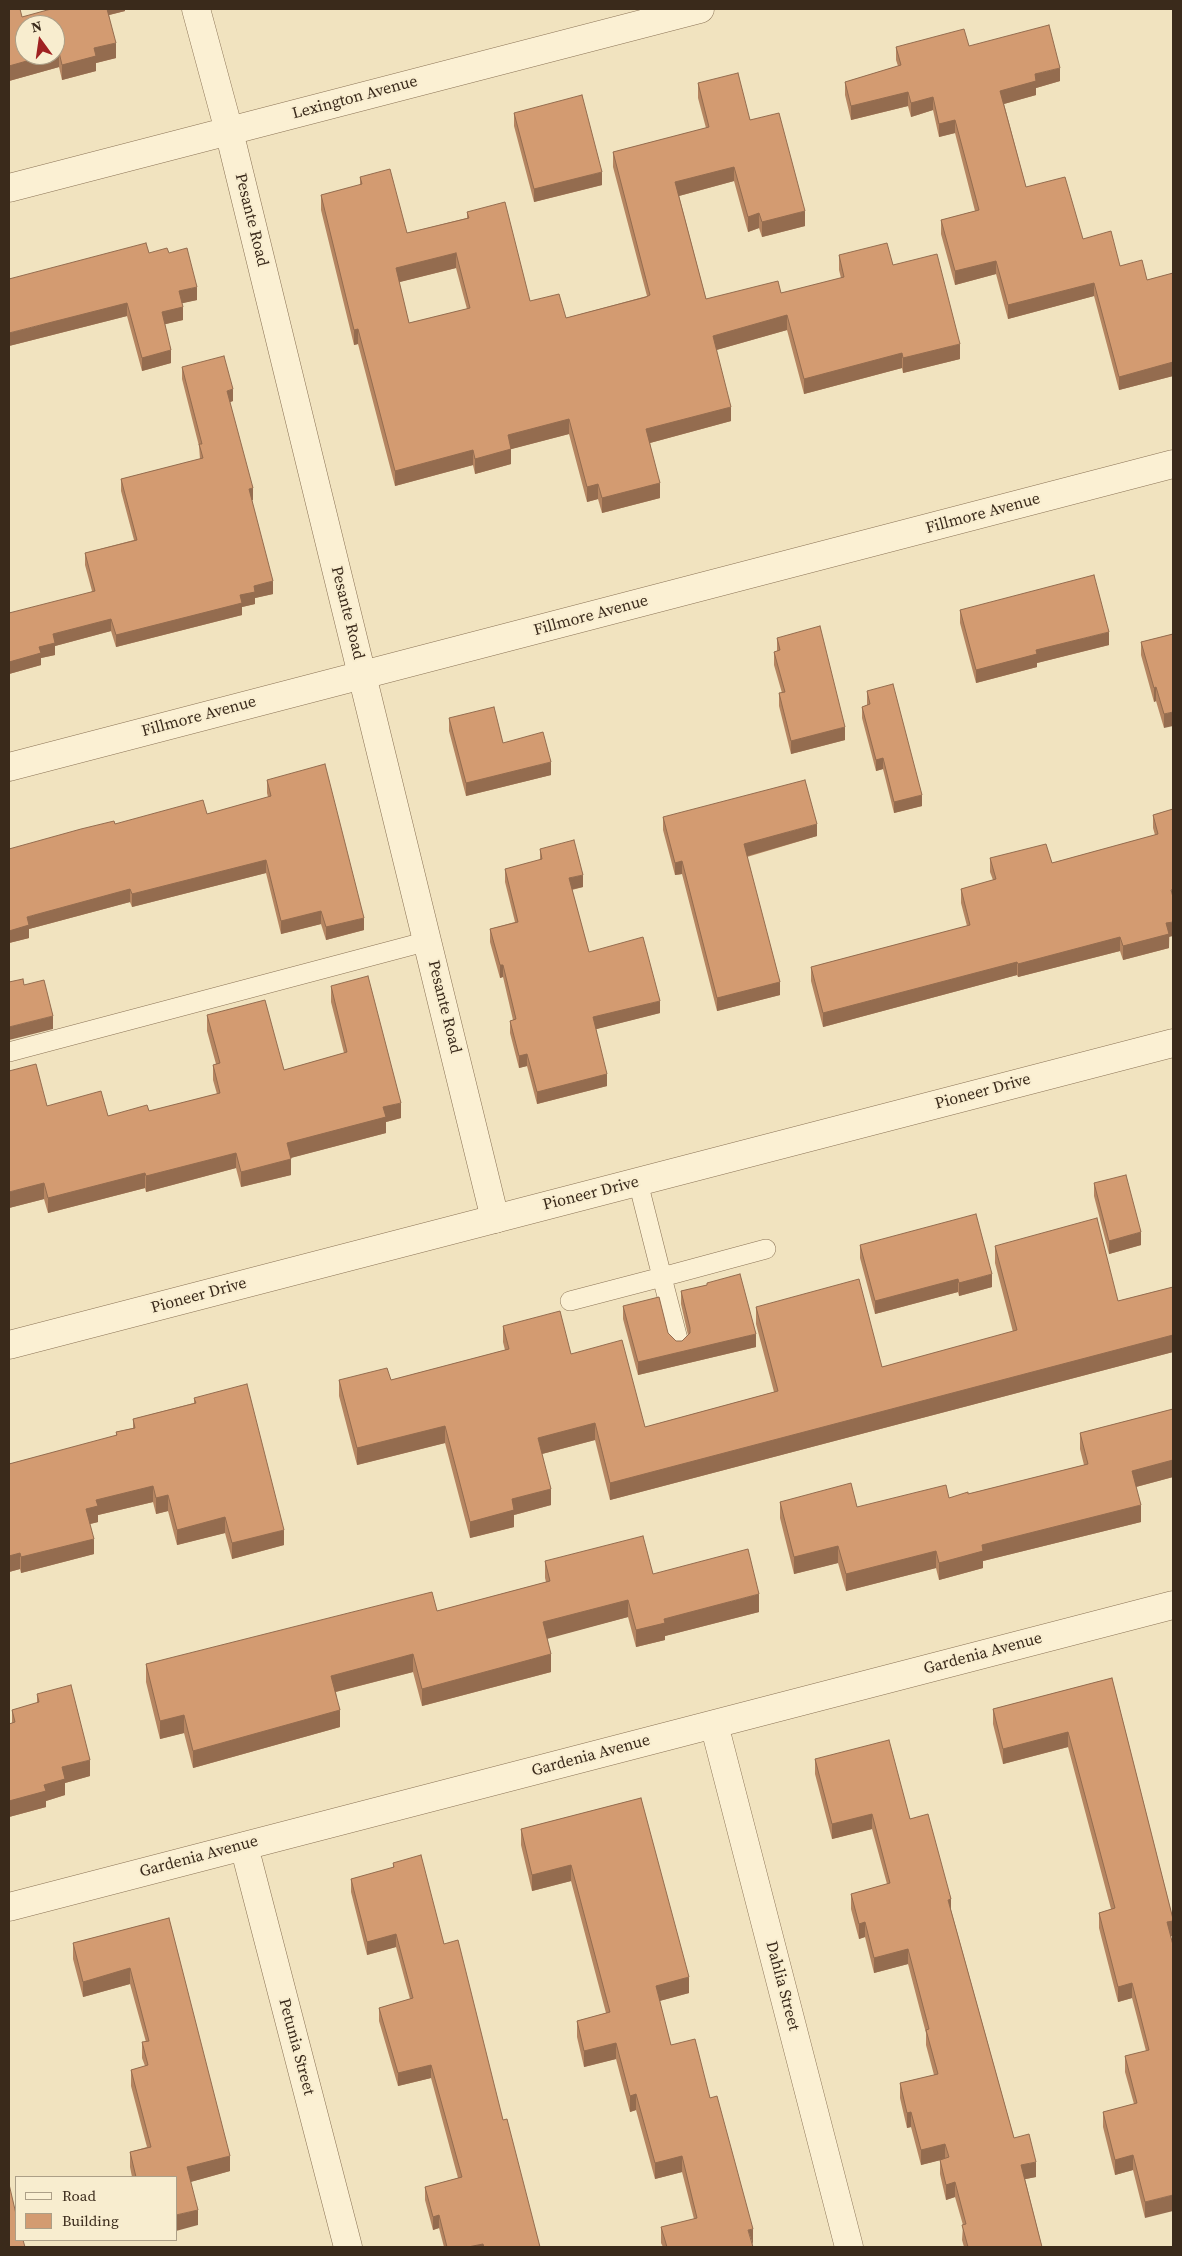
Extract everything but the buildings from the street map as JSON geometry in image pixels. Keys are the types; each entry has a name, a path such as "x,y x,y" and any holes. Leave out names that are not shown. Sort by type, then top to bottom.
{"street":[{"name":"Pesante Road","path":"196,9 229,131 495,1219"},
{"name":"Lexington Avenue","path":"9,188 700,9"},
{"name":"Fillmore Avenue","path":"9,767 1173,464"},
{"name":"Pioneer Drive","path":"9,1345 1173,1043"},
{"name":"Gardenia Avenue","path":"9,1907 1173,1605"},
{"name":"Dahlia Street","path":"714,1724 850,2247"},
{"name":"Petunia Street","path":"244,1846 348,2247"}],"lane":[{"path":"9,1052 428,941"},
{"path":"638,1182 679,1343"},
{"path":"570,1301 766,1249"}]}
